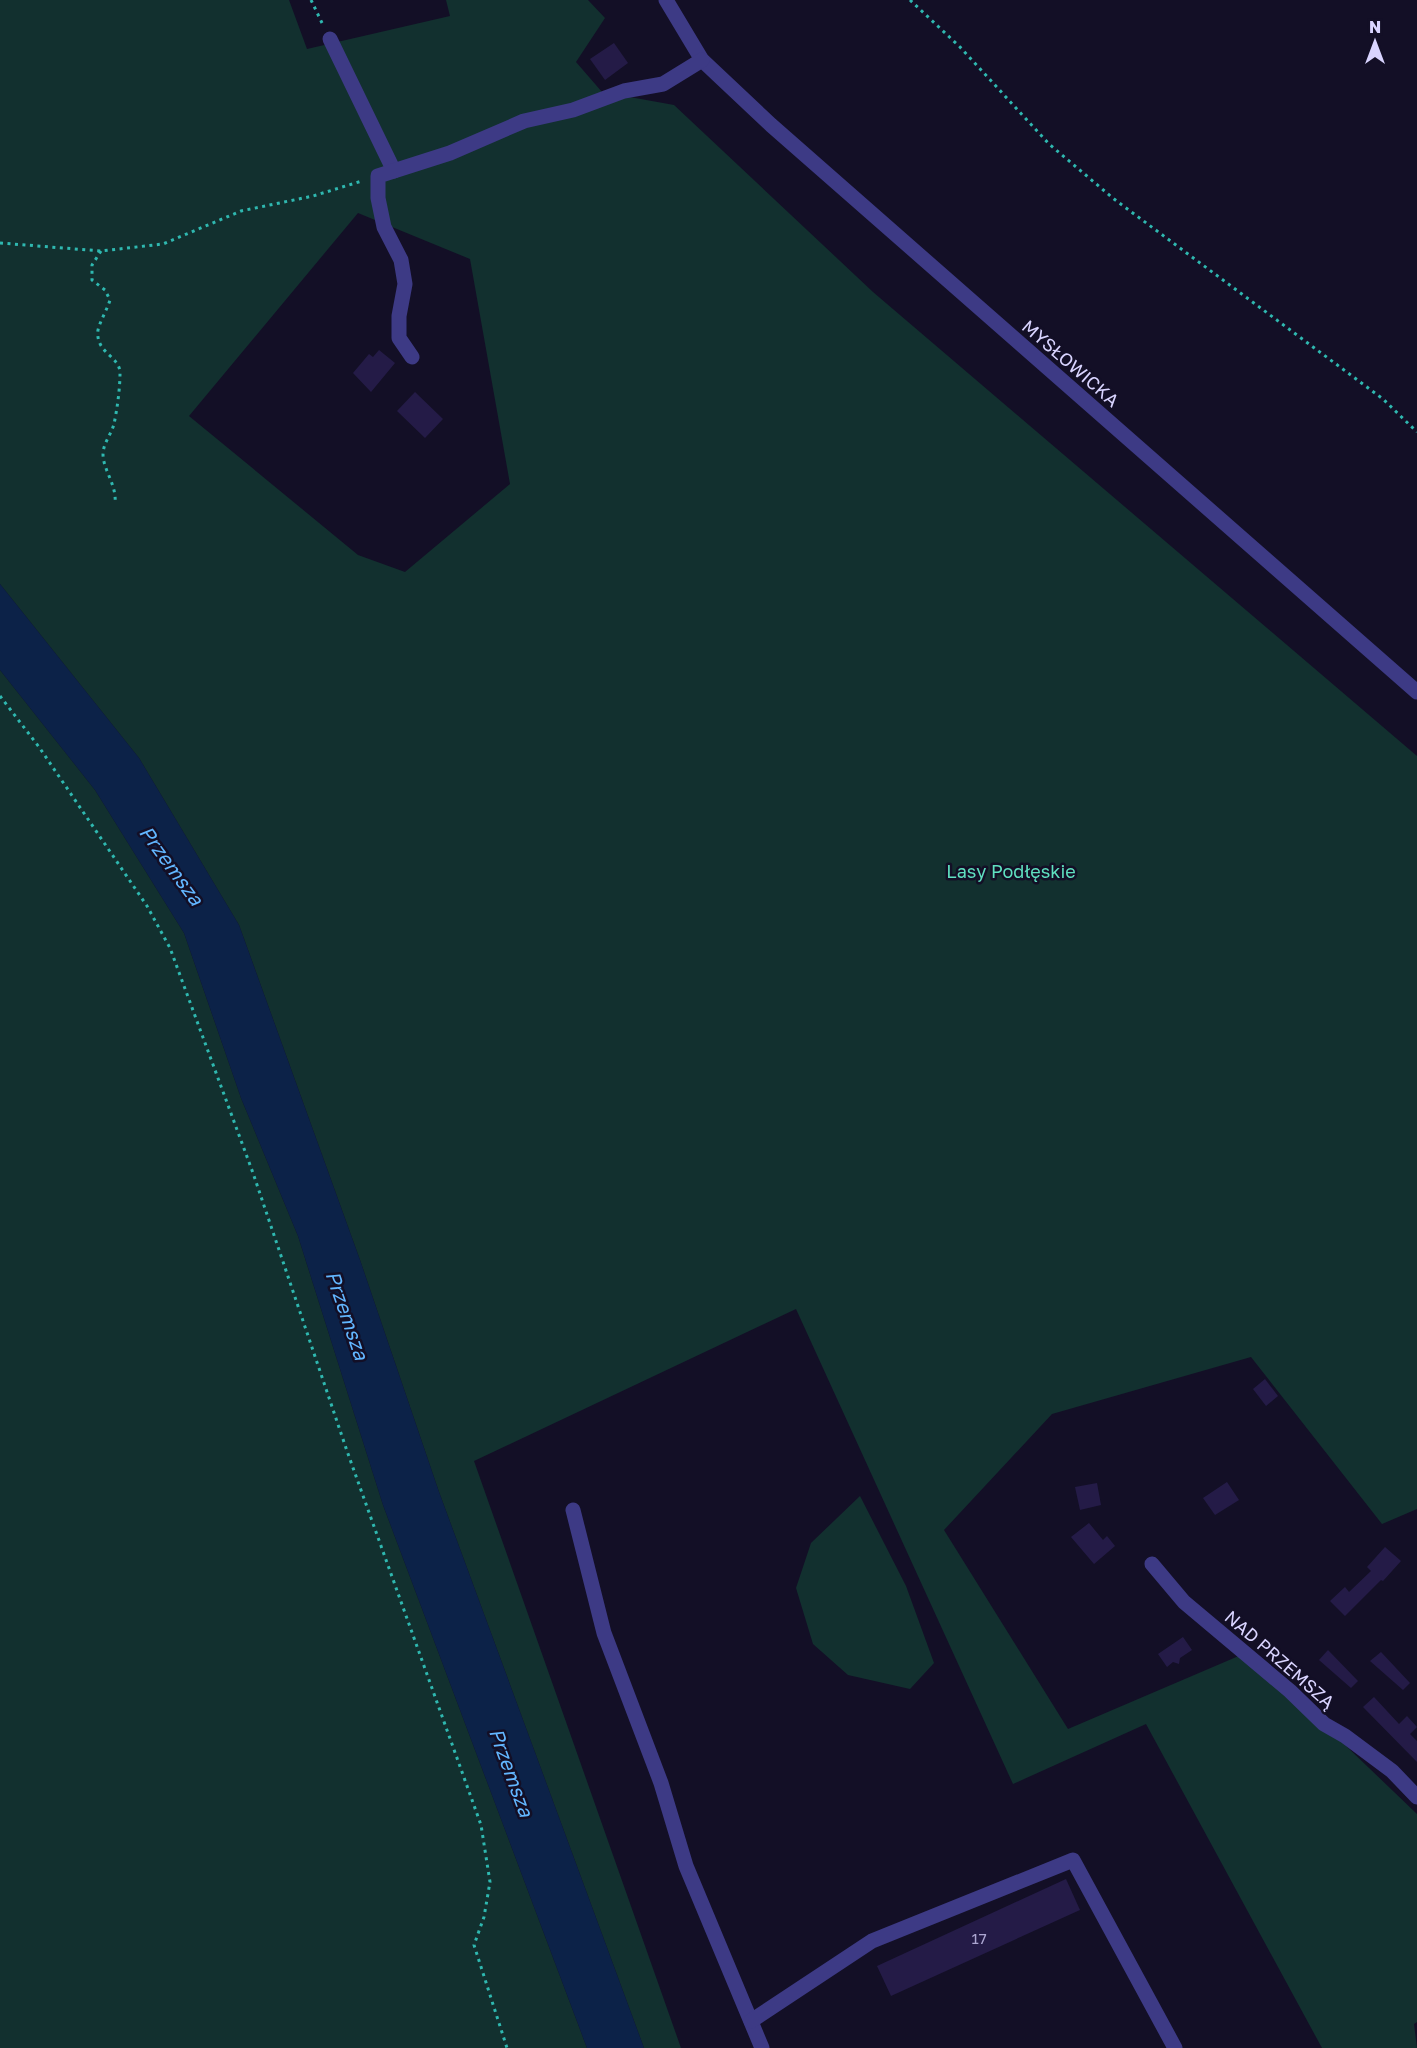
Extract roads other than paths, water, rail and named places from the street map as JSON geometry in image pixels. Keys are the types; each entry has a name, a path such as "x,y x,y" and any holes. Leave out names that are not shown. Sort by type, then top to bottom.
{"lane":[{"name":"MYSŁOWICKA","path":"666,0 702,60 771,125 1417,692"},
{"path":"330,39 394,171"},
{"path":"412,357 399,338 399,316 405,284 401,260 384,227 378,198 378,176 450,153 524,122 573,110 624,91 663,84 702,60"},
{"path":"573,1510 604,1633 660,1783 686,1866 762,2048"},
{"name":"NAD PRZEMSZĄ","path":"1152,1564 1184,1602 1290,1691 1324,1725 1345,1736 1392,1771 1417,1797"},
{"path":"1201,1602 1241,1639 1244,1654"},
{"path":"751,2021 872,1941 1073,1860 1175,2048"}],"water":[{"name":"Przemsza","path":"0,584 139,758 239,925 360,1260 439,1492 644,2048 587,2048 383,1505 298,1236 241,1098 184,933 95,790 0,670"}],"park label":[{"name":"Lasy Podłęskie","path":"1011,871"}]}
